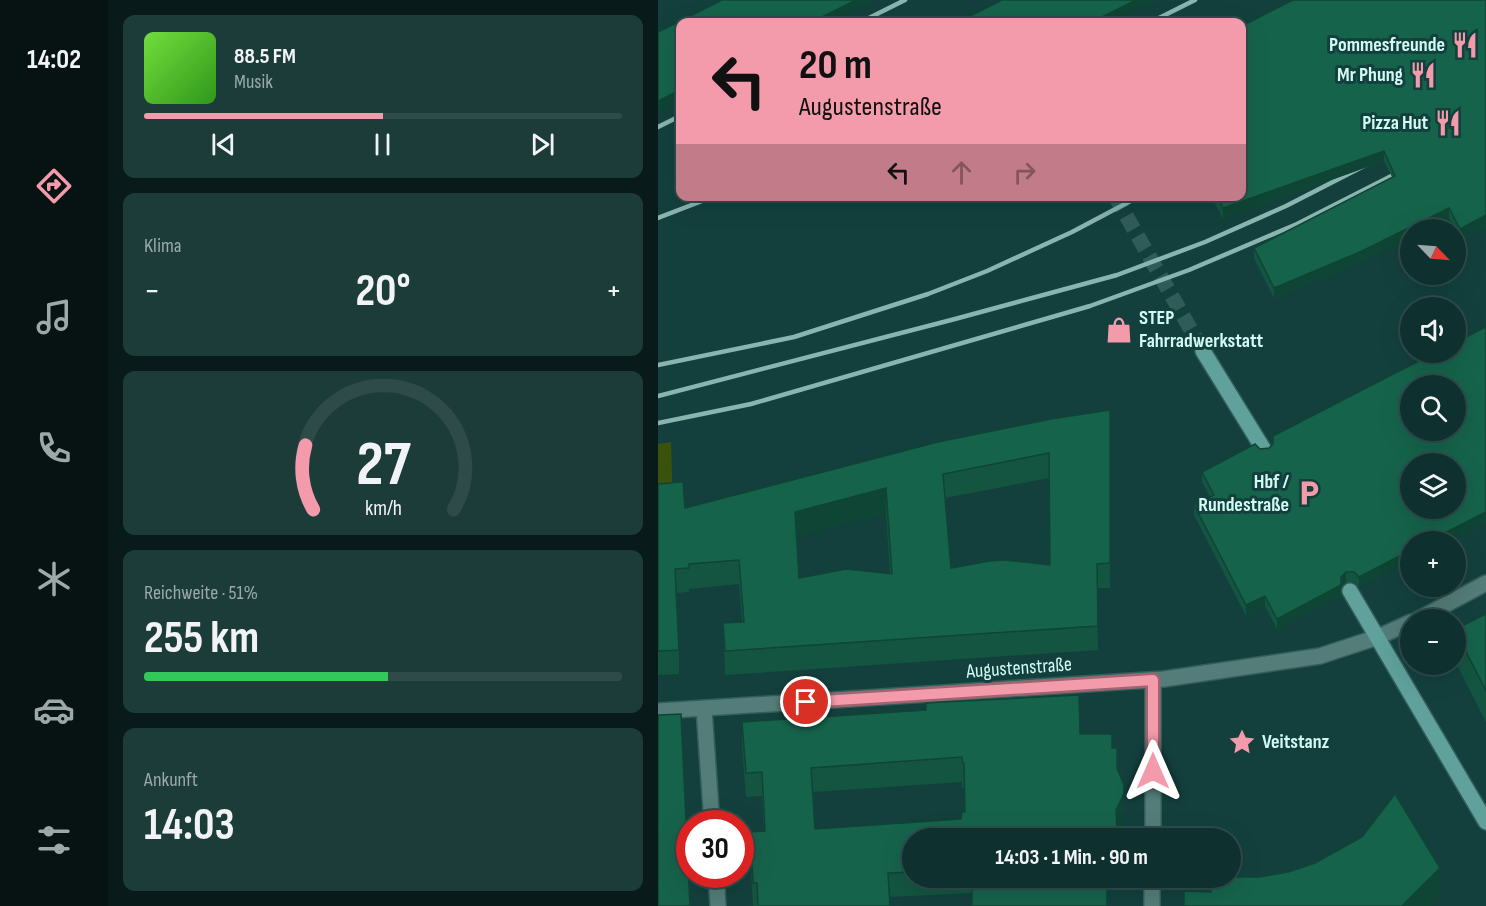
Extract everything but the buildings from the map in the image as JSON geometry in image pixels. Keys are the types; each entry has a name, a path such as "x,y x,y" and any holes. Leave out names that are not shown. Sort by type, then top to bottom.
{"street":[{"path":"1203,351 1264,450"},
{"path":"1438,609 1486,584"},
{"path":"1350,591 1486,822"},
{"name":"Augustenstraße","path":"658,711 1153,680 1320,656 1378,637 1400,627"},
{"path":"1153,680 1153,828"},
{"path":"704,709 711,810"},
{"path":"717,888 718,906"},
{"path":"1152,888 1152,906"}],"green space":[{"path":"671,442 673,507 658,508 658,444"}],"tunnel":[{"path":"1118,201 1203,351"}],"railway":[{"path":"869,18 905,0"},
{"path":"1159,18 1195,0"},
{"path":"658,127 676,118"},
{"path":"658,396 1117,275 1205,242 1286,206 1366,165"},
{"path":"658,423 751,404 1090,306 1189,270 1297,224 1405,169"},
{"path":"658,218 702,201"},
{"path":"658,365 794,337 928,294 987,271 1072,232 1131,201"}],"place":[{"name":"Pommesfreunde","path":"1465,45"},
{"name":"Mr Phung","path":"1423,75"},
{"name":"Pizza Hut","path":"1448,123"},
{"name":"STEP Fahrradwerkstatt","path":"1119,330"},
{"name":"Hbf / Rundestraße","path":"1309,493"},
{"name":"Veitstanz","path":"1242,742"}],"route":[{"path":"806,702 1153,680 1153,771"}]}
